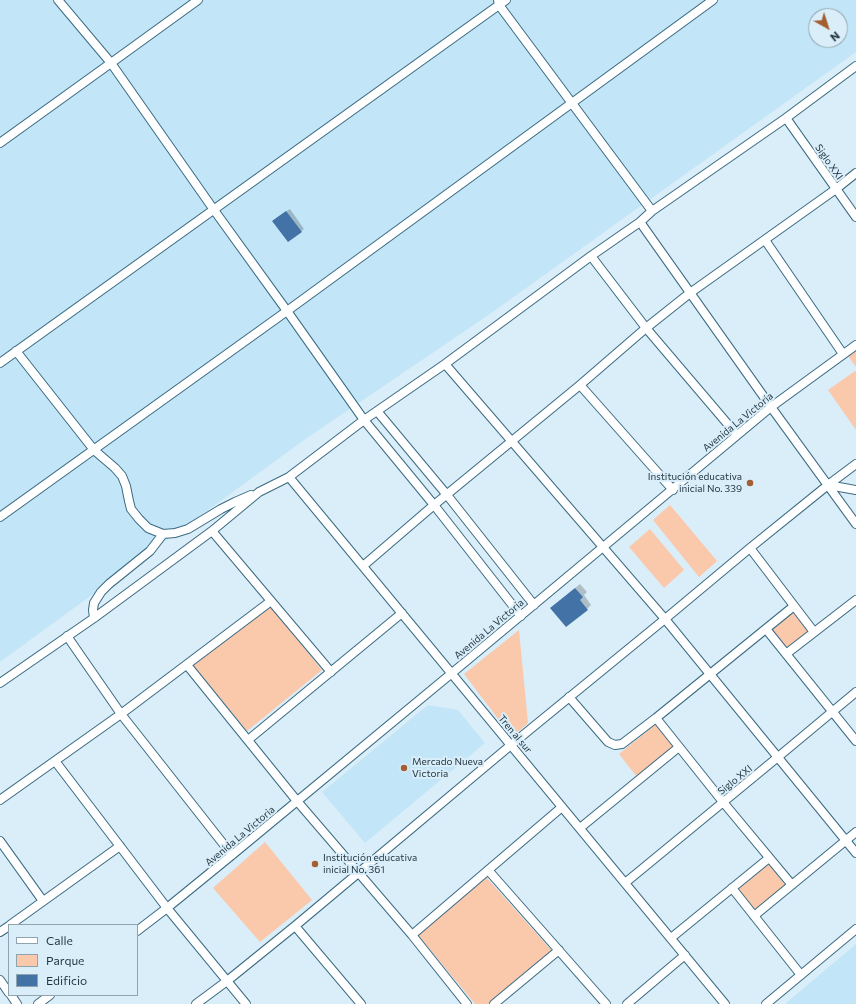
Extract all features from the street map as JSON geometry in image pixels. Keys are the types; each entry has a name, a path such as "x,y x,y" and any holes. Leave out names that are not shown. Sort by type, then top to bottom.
{"street":[{"path":"58,0 111,64 364,420 434,505 521,616"},
{"path":"0,143 198,0"},
{"path":"0,517 287,311 713,0"},
{"path":"0,352 3,361 501,2 572,103 652,211"},
{"path":"16,351 94,450 122,476 126,486 128,501 131,509 139,519 148,528 163,534 175,533 188,529 235,502 259,492 289,476 364,420 445,364 591,256 640,222 652,211 786,118 856,66"},
{"name":"Siglo XXI","path":"786,118 856,217"},
{"path":"363,566 646,328 690,293 836,189 856,173"},
{"path":"640,222 856,524"},
{"path":"765,240 843,354"},
{"path":"591,256 646,328 737,436"},
{"name":"Avenida La Victoria","path":"138,930 232,856 771,407 856,345"},
{"path":"445,364 602,548 665,619 856,853"},
{"path":"580,385 673,490"},
{"path":"377,411 447,494 534,605"},
{"path":"196,1004 295,926 569,697 750,548 856,464"},
{"name":"Tren al sur","path":"289,476 725,1004"},
{"path":"828,485 856,490"},
{"path":"0,684 94,618 212,531 259,492"},
{"path":"212,531 331,672"},
{"path":"94,618 94,603 101,592 150,551 163,534"},
{"path":"750,548 814,632"},
{"path":"786,654 856,600"},
{"path":"0,800 121,714 271,601"},
{"path":"569,697 608,742 615,745 622,744 710,675 794,606"},
{"path":"248,740 402,613"},
{"path":"766,629 856,740"},
{"path":"67,636 121,714 232,856"},
{"path":"187,665 297,801 412,935 468,1004"},
{"name":"Siglo XXI","path":"625,883 856,692"},
{"path":"656,718 792,885"},
{"path":"580,828 679,747"},
{"path":"55,761 167,908 246,1004"},
{"path":"412,935 562,807"},
{"path":"754,916 856,832"},
{"path":"0,841 43,901"},
{"path":"10,924 120,846"},
{"path":"671,938 769,858"},
{"path":"488,870 606,1004"},
{"path":"732,888 801,975"},
{"path":"0,932 8,926"},
{"path":"295,926 361,1004"},
{"path":"766,1004 856,929"},
{"path":"494,1004 559,950"},
{"path":"626,1004 685,956"},
{"path":"0,980 8,991"},
{"path":"38,1004 49,996"}],"shaded area":[{"path":"0,0 856,0 856,52 487,316 304,440 0,662"},
{"name":"Mercado Nueva Victoria","path":"428,705 458,710 485,743 365,843 322,792"},
{"path":"856,944 856,1004 785,1004"}],"green space":[{"path":"856,351 856,367 848,356"},
{"path":"855,371 856,372 856,430 828,390"},
{"path":"670,505 717,561 699,577 653,520"},
{"path":"650,529 684,570 664,588 629,547"},
{"path":"270,606 322,670 247,731 192,664"},
{"path":"792,611 809,632 787,650 770,629"},
{"path":"519,630 528,723 512,737 464,674"},
{"path":"656,724 675,746 637,777 619,754"},
{"path":"265,842 312,900 260,942 213,888"},
{"path":"768,863 785,885 754,911 736,889"},
{"path":"486,877 552,951 488,1004 475,1004 418,935"}],"building":[{"path":"286,211 302,232 288,242 272,221"},
{"path":"575,588 583,597 580,600 588,610 566,627 550,608"}],"place":[{"name":"Institución educativa inicial No. 339","path":"750,483"},
{"name":"Mercado Nueva Victoria","path":"404,768"},
{"name":"Institución educativa inicial No. 361","path":"315,864"}]}
